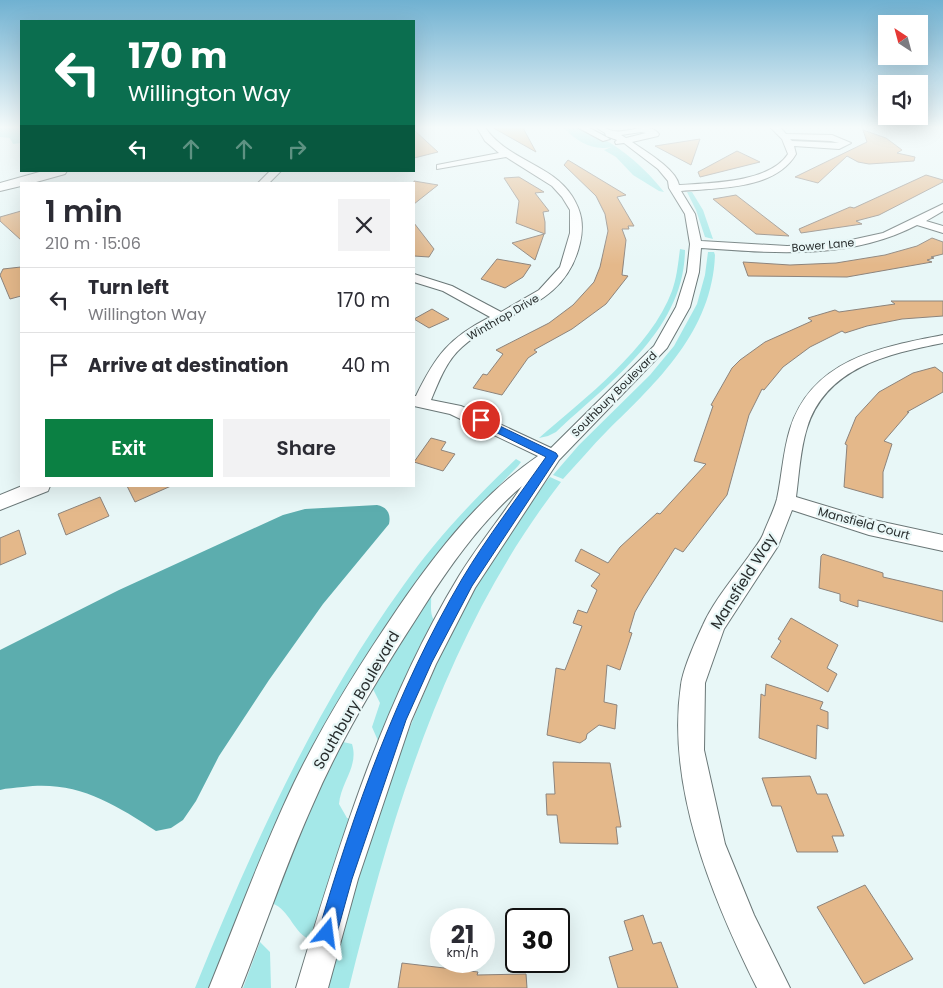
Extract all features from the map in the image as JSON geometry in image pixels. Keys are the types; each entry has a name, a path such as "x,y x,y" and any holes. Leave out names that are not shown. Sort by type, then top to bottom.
{"main road":[{"path":"0,187 56,172"}],"street":[{"path":"264,182 275,172"},
{"name":"Winthrop Drive","path":"418,401 446,356 457,344 528,304 552,287 567,267 577,230 576,211 568,197 552,180 539,172"},
{"name":"Southbury Boulevard","path":"651,172 674,188"},
{"name":"Southbury Boulevard","path":"312,988 343,879 403,710 427,658 467,582 553,456 660,348 683,307 693,272 696,244 690,214 674,188 672,180 665,172"},
{"path":"674,188 740,182 771,172"},
{"name":"Bower Lane","path":"696,244 757,249 801,249 843,245 877,238 943,207"},
{"path":"916,221 943,230"},
{"path":"415,278 451,290 501,318"},
{"name":"Mansfield Way","path":"774,988 742,925 711,844 691,750 693,683 714,625 771,540 786,501 798,429 809,404 822,388 836,376 866,358 888,350 943,339"},
{"path":"418,401 455,410 481,420 553,456"},
{"name":"Southbury Boulevard","path":"225,988 291,821 336,730 374,663 434,574 470,528 517,478 553,456"},
{"path":"0,503 39,487"},
{"name":"Mansfield Court","path":"786,501 869,527 943,543"}],"shaded area":[{"path":"630,172 646,172 664,192 659,191"},
{"path":"687,192 692,192 703,210 713,239 705,237 696,210"},
{"path":"680,249 685,250 681,279 672,306 658,330 640,353 598,394 556,432 539,438 614,371 649,333 672,291"},
{"path":"708,252 714,252 715,255 712,282 704,308 693,331 679,353 645,393 563,479 553,475 579,445 650,375 674,346 697,304 705,275"},
{"path":"516,459 521,462 518,466 450,539 211,988 195,988 262,832 313,730 341,681 403,586 442,535"},
{"path":"550,477 561,482 521,539 486,598 455,660 429,723 405,788 366,921 349,988 327,988 380,808 431,677 451,634 496,552 535,495"},
{"path":"377,505 388,512 389,524 323,604 269,680 219,756 196,801 183,820 171,828 156,831 125,811 77,790 42,786 0,790 0,650 119,590 283,515 305,509"},
{"path":"431,592 431,610 434,620 379,743 372,727 380,703 372,687"},
{"path":"343,742 352,744 354,752 339,804 347,818 351,819 311,940 300,932 284,911 272,903 319,790"},
{"path":"260,942 270,952 271,988 243,988"}],"building":[{"path":"571,172 588,172 626,195 617,197 634,226 628,226 629,229 622,229 626,240 622,275 628,276 606,304 572,329 534,350 537,352 528,358 502,395 473,388 483,374 487,375 503,354 496,350 549,323 573,305 594,282 600,267 608,231 605,214 596,196"},
{"path":"698,172 720,172 700,177"},
{"path":"805,172 830,172 818,183 795,177"},
{"path":"926,175 943,180 943,182 879,215 856,221 862,224 801,233 799,229 850,207 854,208"},
{"path":"519,177 544,192 535,193 549,211 543,212 545,234 516,223 519,201 504,178"},
{"path":"414,181 438,185 415,203"},
{"path":"736,195 789,236 756,234 713,199"},
{"path":"20,211 20,239 0,221 0,217"},
{"path":"415,224 434,249 429,257 415,256"},
{"path":"544,234 535,260 512,243"},
{"path":"932,238 943,242 943,254 927,260 932,262 847,277 748,276 743,262 790,265 836,263 885,255 917,246"},
{"path":"497,259 531,265 523,277 505,288 481,279"},
{"path":"20,267 20,296 10,299 0,275 3,269"},
{"path":"891,301 943,301 943,316 902,319 867,326 845,333 842,331 810,347 783,367 764,390 762,389 749,415 727,495 683,552 675,548 644,596 635,612 629,632 632,633 620,670 607,665 604,702 617,705 615,729 599,725 587,734 586,739 580,743 547,735 556,668 565,670 582,626 573,623 578,610 587,613 597,590 591,586 600,574 575,561 581,549 608,563 620,547 657,513 660,514 706,464 694,461 713,406 711,405 732,368 740,360 765,342 812,321 808,318 835,310 839,312 895,304"},
{"path":"432,309 449,319 429,328 415,318"},
{"path":"935,367 943,373 943,392 907,412 909,412 884,441 892,444 883,472 883,498 844,487 847,445 845,444 856,417 879,392 913,373"},
{"path":"431,438 446,442 441,450 455,454 443,471 415,462"},
{"path":"128,487 169,487 135,502"},
{"path":"100,497 109,516 66,535 58,514"},
{"path":"19,530 26,554 0,565 0,538"},
{"path":"823,554 883,573 883,577 943,591 943,622 858,600 858,607 840,601 840,594 819,588 821,556"},
{"path":"791,618 838,645 827,668 837,674 828,692 771,657 781,641 778,639"},
{"path":"766,684 823,702 820,709 828,712 828,729 817,725 816,759 759,738 761,694 765,696"},
{"path":"553,762 610,763 621,827 616,827 618,844 560,843 557,815 547,815 546,794 555,794"},
{"path":"810,776 817,794 827,794 844,836 832,836 838,852 797,852 781,806 772,806 762,778"},
{"path":"865,885 913,959 864,984 817,907"},
{"path":"643,915 653,944 661,942 678,988 618,988 609,957 633,950 624,921"},
{"path":"402,963 430,966 430,973 478,973 477,975 526,974 527,988 398,988"}],"route":[{"path":"327,933 343,879 399,719 427,658 467,582 553,456 481,420"}]}
